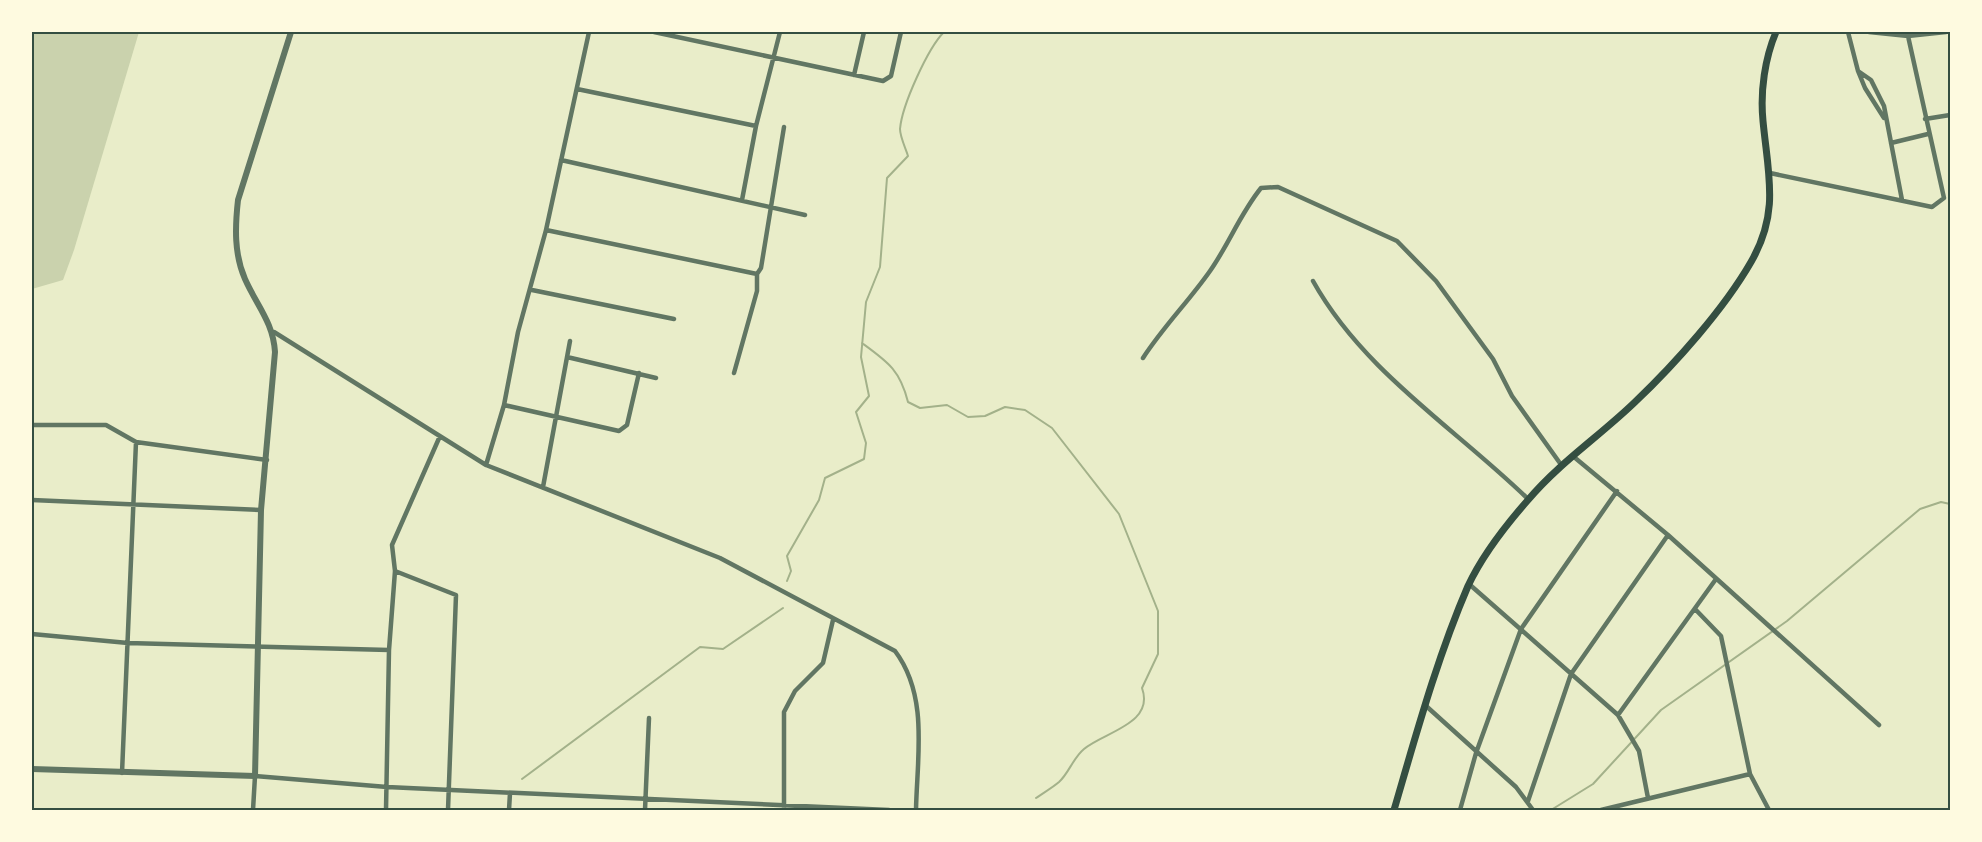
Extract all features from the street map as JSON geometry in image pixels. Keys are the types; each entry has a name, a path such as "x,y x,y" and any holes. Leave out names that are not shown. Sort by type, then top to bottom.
{"main road":[{"path":"1394,810 1425,705 1469,584 1495,543 1528,499 1636,402 1693,342 1751,263 1765,235 1771,201 1770,173 1762,119 1763,94 1768,51 1776,32"}],"street":[{"path":"253,810 261,510 275,352 274,332 244,277 235,229 238,200 291,32"},
{"path":"486,465 504,405 518,332 546,230 589,32"},
{"path":"654,32 883,81 891,76 901,32"},
{"path":"742,200 756,126 780,32"},
{"path":"854,75 864,32"},
{"path":"1848,32 1865,88 1887,123"},
{"path":"1869,32 1908,36 1946,32"},
{"path":"1770,173 1932,207 1944,198 1908,36"},
{"path":"1858,71 1877,90 1887,123 1902,200"},
{"path":"577,89 756,126"},
{"path":"1925,119 1950,114"},
{"path":"754,274 761,268 783,127"},
{"path":"1891,142 1928,134"},
{"path":"561,160 805,215"},
{"path":"1143,358 1172,317 1210,271 1251,200 1261,188 1278,187 1397,241 1443,291 1492,359 1512,396 1562,467"},
{"path":"1942,189 1950,188"},
{"path":"546,230 754,274"},
{"path":"734,372 757,291 754,274"},
{"path":"1313,281 1332,314 1393,380 1528,499"},
{"path":"531,290 674,319"},
{"path":"274,332 486,465 720,558 895,651 906,665 916,690 918,716 916,810"},
{"path":"543,487 570,341"},
{"path":"567,357 656,378"},
{"path":"504,405 619,431 627,425 639,373"},
{"path":"32,424 106,425 136,442 267,460"},
{"path":"386,810 389,650 395,571 394,539 440,436"},
{"path":"122,774 136,442"},
{"path":"1574,457 1668,535 1879,724"},
{"path":"1460,810 1476,753 1521,629 1617,491"},
{"path":"32,500 261,510"},
{"path":"1528,801 1571,674 1668,535"},
{"path":"395,571 456,595 448,810"},
{"path":"1618,715 1716,579"},
{"path":"1469,584 1618,715 1639,751 1648,798"},
{"path":"1695,609 1721,636 1750,774 1768,810"},
{"path":"784,808 784,712 788,700 795,691 823,663 833,620"},
{"path":"32,634 128,643 389,650"},
{"path":"1425,705 1528,801 1533,810"},
{"path":"645,810 649,717"},
{"path":"32,769 122,774 255,776 387,788 449,789 784,808 889,810"},
{"path":"1601,810 1750,774"},
{"path":"509,810 510,793"}],"green space":[{"path":"32,32 139,32 63,280 32,289"}],"waterway":[{"path":"787,581 791,571 787,556 819,500 825,478 864,459 866,443 856,412 869,396 861,357 866,302 880,267 887,178 908,156 900,129 905,106 924,63 944,32"},
{"path":"862,343 892,368 901,382 908,402 920,408 947,405 968,417 985,416 1005,407 1025,410 1052,428 1119,514 1158,611 1158,654 1142,688 1144,700 1141,710 1135,719 1125,726 1084,749 1059,782 1036,798"},
{"path":"1551,810 1593,784 1661,710 1787,621 1920,509 1941,502 1950,504"},
{"path":"522,779 700,647 723,649 783,608"}]}
